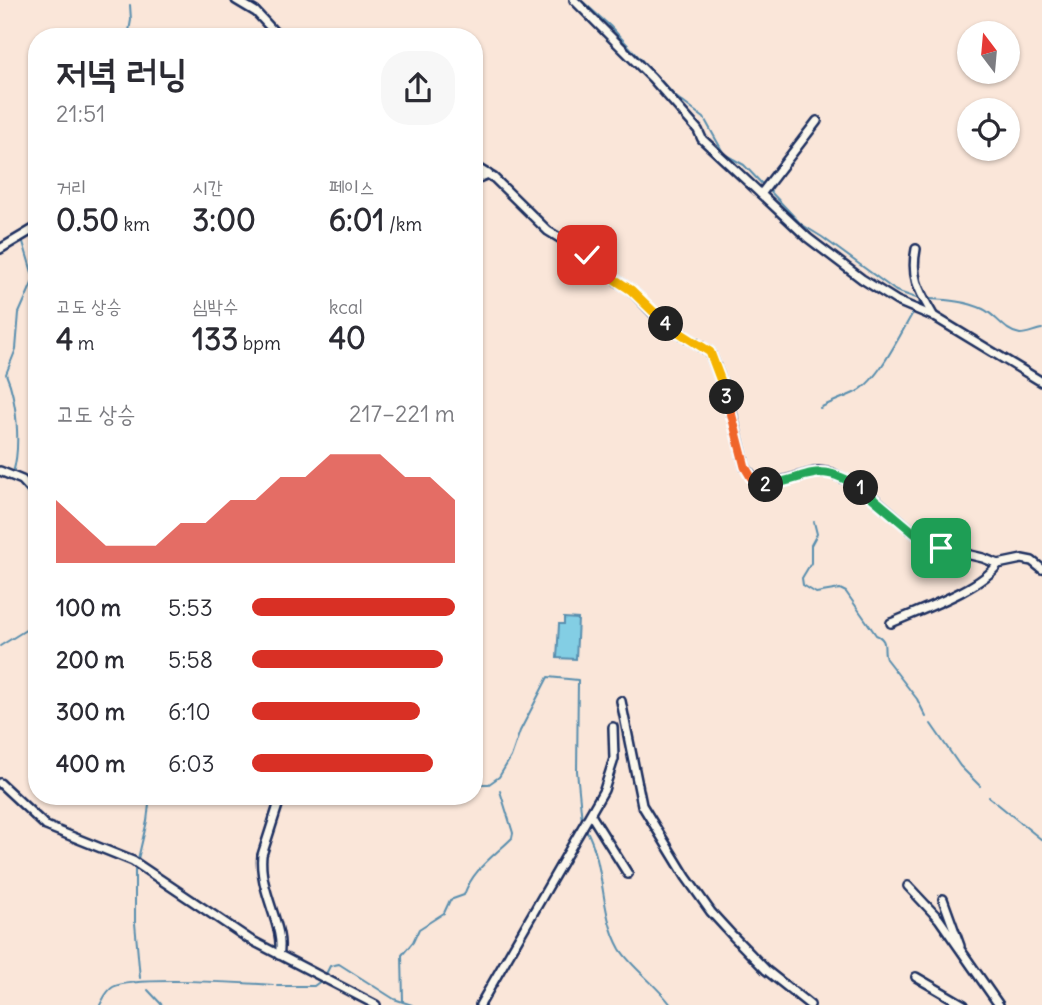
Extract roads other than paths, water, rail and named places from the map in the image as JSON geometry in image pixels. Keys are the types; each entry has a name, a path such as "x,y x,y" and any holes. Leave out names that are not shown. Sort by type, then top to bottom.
{"street":[{"path":"236,0 256,12 271,28"},
{"path":"574,0 652,78 698,130 702,139 808,238 862,279 897,301 935,317 1042,382"},
{"path":"761,194 817,121"},
{"path":"483,171 548,231 587,255 631,290 661,321 710,352 729,401 745,467 757,482 774,484 817,471 832,473 862,488 925,542 998,564 1022,559 1032,561 1042,569"},
{"path":"483,176 488,174"},
{"path":"0,249 28,233"},
{"path":"916,249 913,266 915,283 935,317"},
{"path":"0,471 22,480 28,486"},
{"path":"891,623 969,587 993,572 998,564"},
{"path":"621,701 642,805 686,877 711,912 733,936 766,970 810,1005"},
{"path":"480,1005 591,815 612,771 613,727"},
{"path":"0,783 46,826 133,861 249,939 376,1005"},
{"path":"278,805 261,866 268,901 282,943 279,955"},
{"path":"591,815 628,874"},
{"path":"908,886 939,919 999,1005"},
{"path":"943,899 963,953"},
{"path":"916,977 964,1005"}],"water":[{"path":"564,618 578,619 576,659 557,658 559,624 564,624"}],"waterway":[{"path":"581,0 610,26 676,97 704,118 724,154 744,165 764,186"},
{"path":"130,5 130,28"},
{"path":"769,190 801,224 896,291 922,300 917,306"},
{"path":"23,242 28,259"},
{"path":"13,473 17,450 17,423 6,374 16,349 19,313 28,293"},
{"path":"929,299 977,306 1015,333 1023,334 1042,329"},
{"path":"820,408 863,388 872,379 914,311"},
{"path":"16,480 28,494"},
{"path":"814,522 817,534 811,545 811,563 802,578 803,585 816,593 840,589 846,592 876,635 884,642 886,659 917,699 926,717"},
{"path":"0,646 28,629"},
{"path":"483,784 489,784 499,777 548,677 578,680 577,771 582,821"},
{"path":"931,724 960,766 980,786"},
{"path":"403,1001 402,955 419,929 444,913 450,900 464,895 478,870 512,838 513,833 500,791"},
{"path":"989,797 1042,840"},
{"path":"138,859 149,805"},
{"path":"586,829 597,858 613,935 631,963 671,1005"},
{"path":"135,867 135,923 140,978"},
{"path":"326,974 330,966 339,964 394,999 412,1005"},
{"path":"277,986 314,986 322,980"},
{"path":"100,1005 113,987 125,984 190,981 273,985"},
{"path":"148,990 162,1005"}]}
